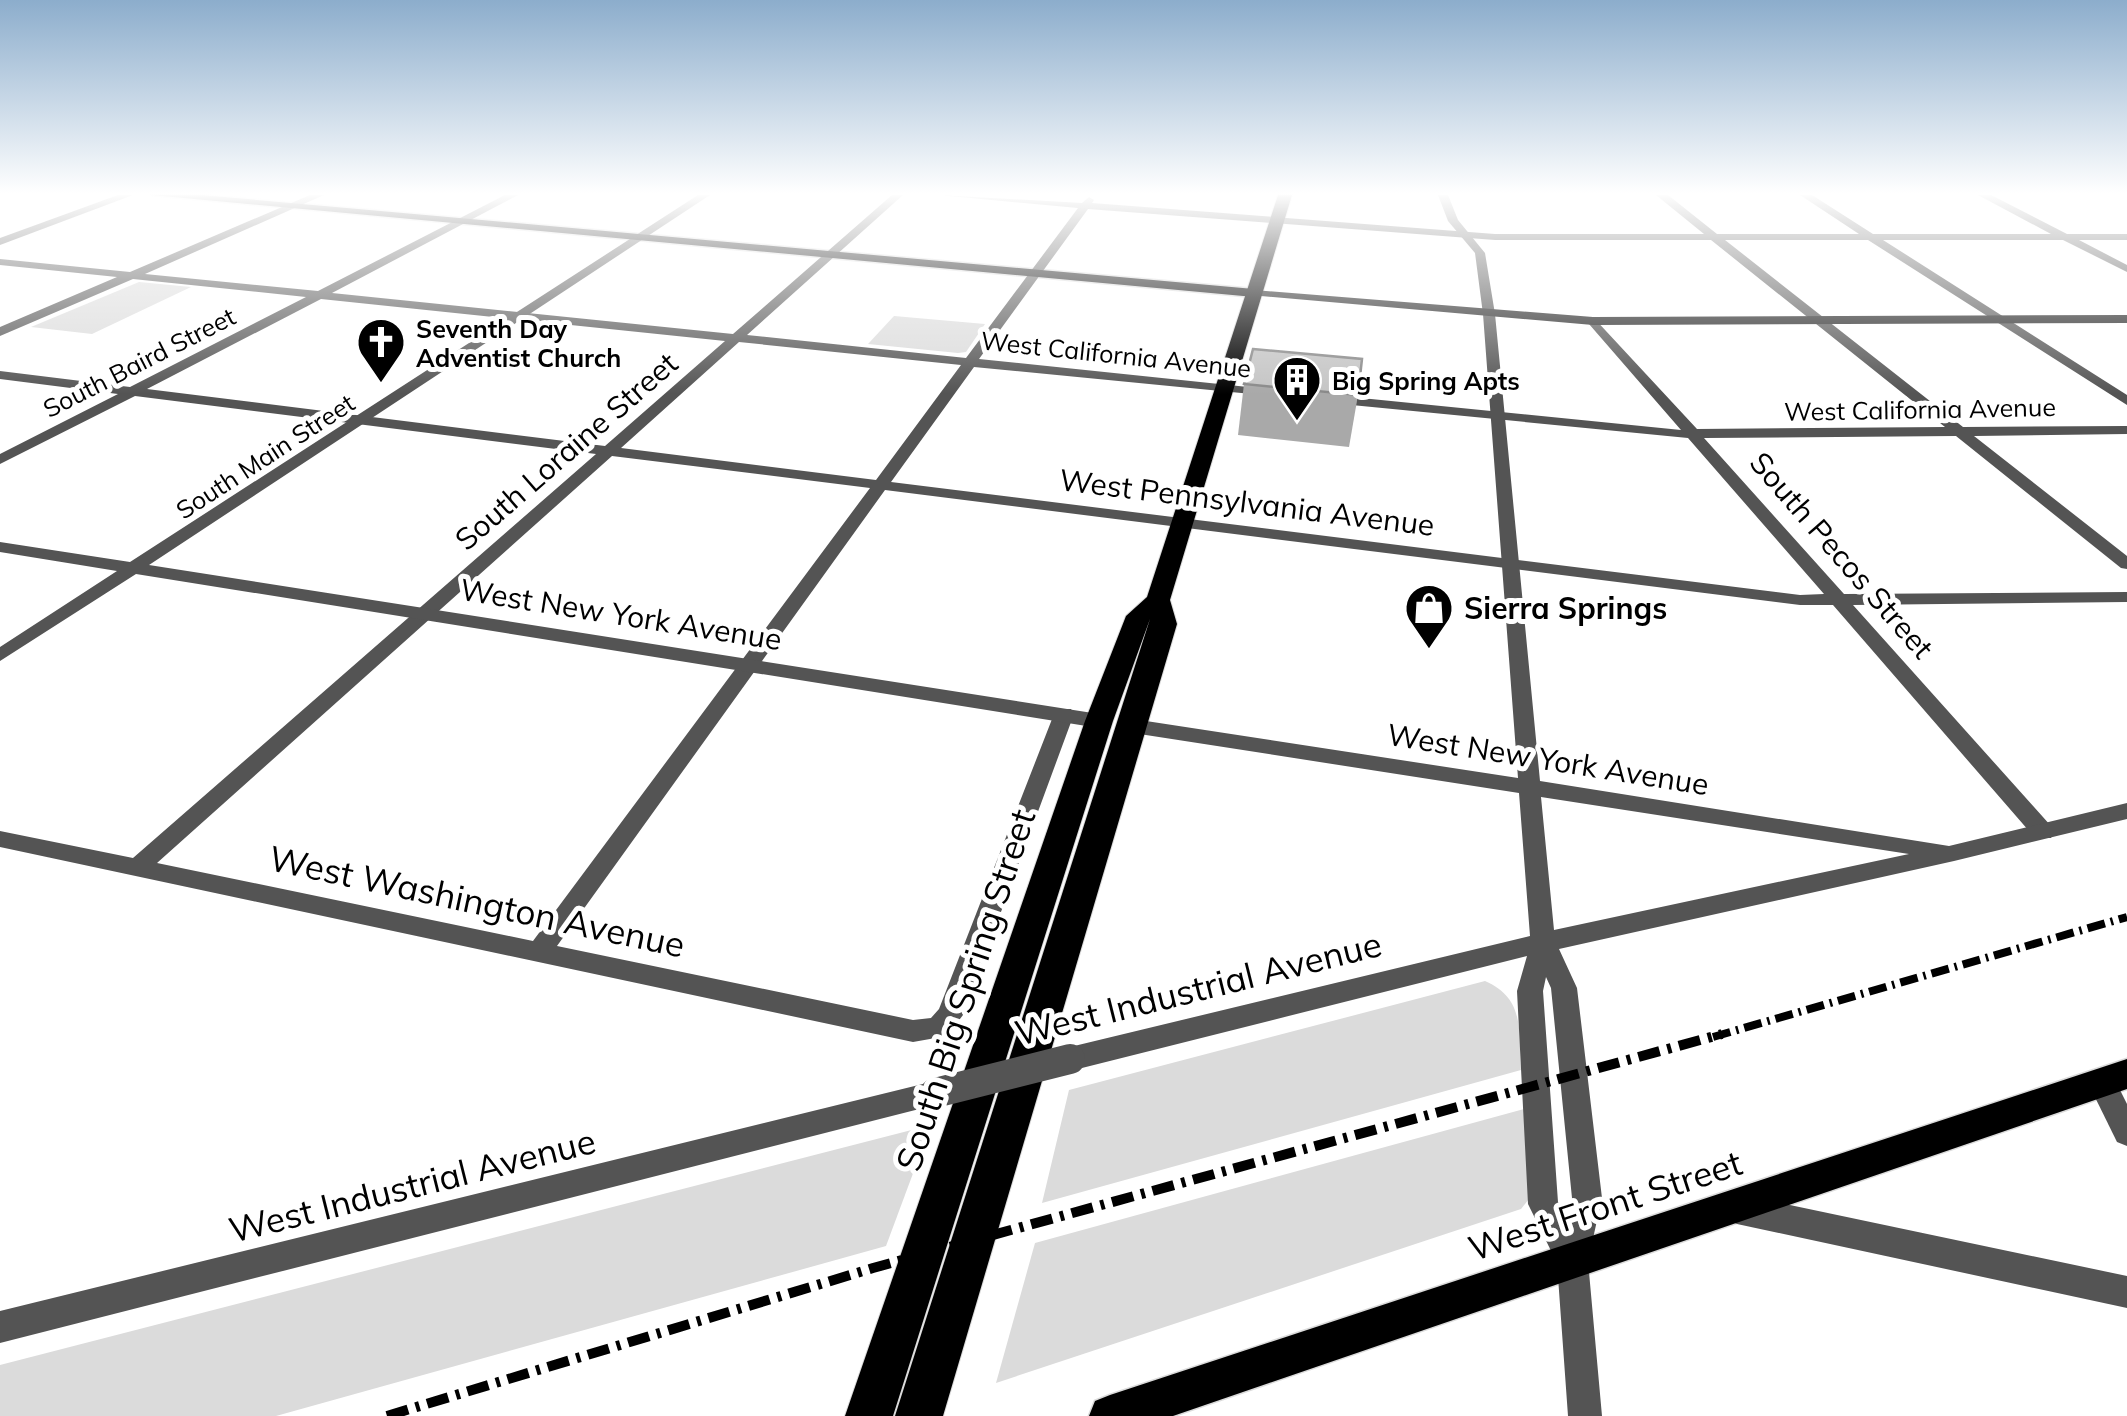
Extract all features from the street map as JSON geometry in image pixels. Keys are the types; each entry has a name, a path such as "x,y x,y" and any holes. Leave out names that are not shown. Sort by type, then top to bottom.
{"highway":[{"name":"South Big Spring Street","path":"918,1416 1164,624 1158,600 1264,261"},
{"name":"South Big Spring Street","path":"870,1416 1099,721 1138,616 1158,600"}],"main road":[{"path":"899,261 1592,321 2127,319"},
{"name":"West Front Street","path":"1110,1416 2114,1078"}],"street":[{"path":"0,332 166,261"},
{"name":"South Baird Street","path":"0,460 385,261"},
{"name":"South Main Street","path":"0,656 604,261"},
{"name":"South Loraine Street","path":"137,868 823,261"},
{"path":"538,953 1043,261"},
{"path":"1481,261 1542,942 1530,991 1543,1204 1572,1260"},
{"path":"1745,261 2127,564"},
{"path":"1908,261 2127,401"},
{"name":"West California Avenue","path":"0,262 1282,394"},
{"name":"South Pecos Street","path":"1592,321 2043,832"},
{"name":"West Pennsylvania Avenue","path":"0,374 1800,600 2127,597"},
{"name":"West California Avenue","path":"1320,398 1692,434 2127,430"},
{"name":"West New York Avenue","path":"0,547 1099,721"},
{"name":"South Big Spring Street","path":"938,1028 950,1014 1064,714"},
{"name":"West New York Avenue","path":"1133,726 1954,853"},
{"name":"West Industrial Avenue","path":"0,1327 1542,942 1954,853 2127,811"},
{"name":"West Washington Avenue","path":"0,839 913,1032 938,1028"},
{"path":"1542,942 1564,988 1587,1198 1572,1260 1585,1416"},
{"path":"2114,1078 2127,1133"},
{"path":"1730,1208 2127,1292"}],"shaded area":[{"path":"139,282 191,287 92,334 31,327"},
{"path":"894,316 985,324 966,352 868,344"},
{"path":"1485,981 1498,988 1514,1007 1521,1070 1042,1203 1069,1090"},
{"path":"1524,1109 1529,1199 1521,1209 996,1383 1035,1243"},
{"path":"931,1125 886,1246 276,1416 0,1416 0,1365"}],"building":[{"path":"1253,349 1362,359 1358,395 1244,384"}],"railway":[{"path":"1713,1037 2127,917"},
{"path":"387,1416 873,1268 1722,1034"}],"place":[{"name":"Seventh Day Adventist Church","path":"381,384"},
{"name":"Big Spring Apts","path":"1297,422"},
{"name":"Sierra Springs","path":"1429,650"}]}
